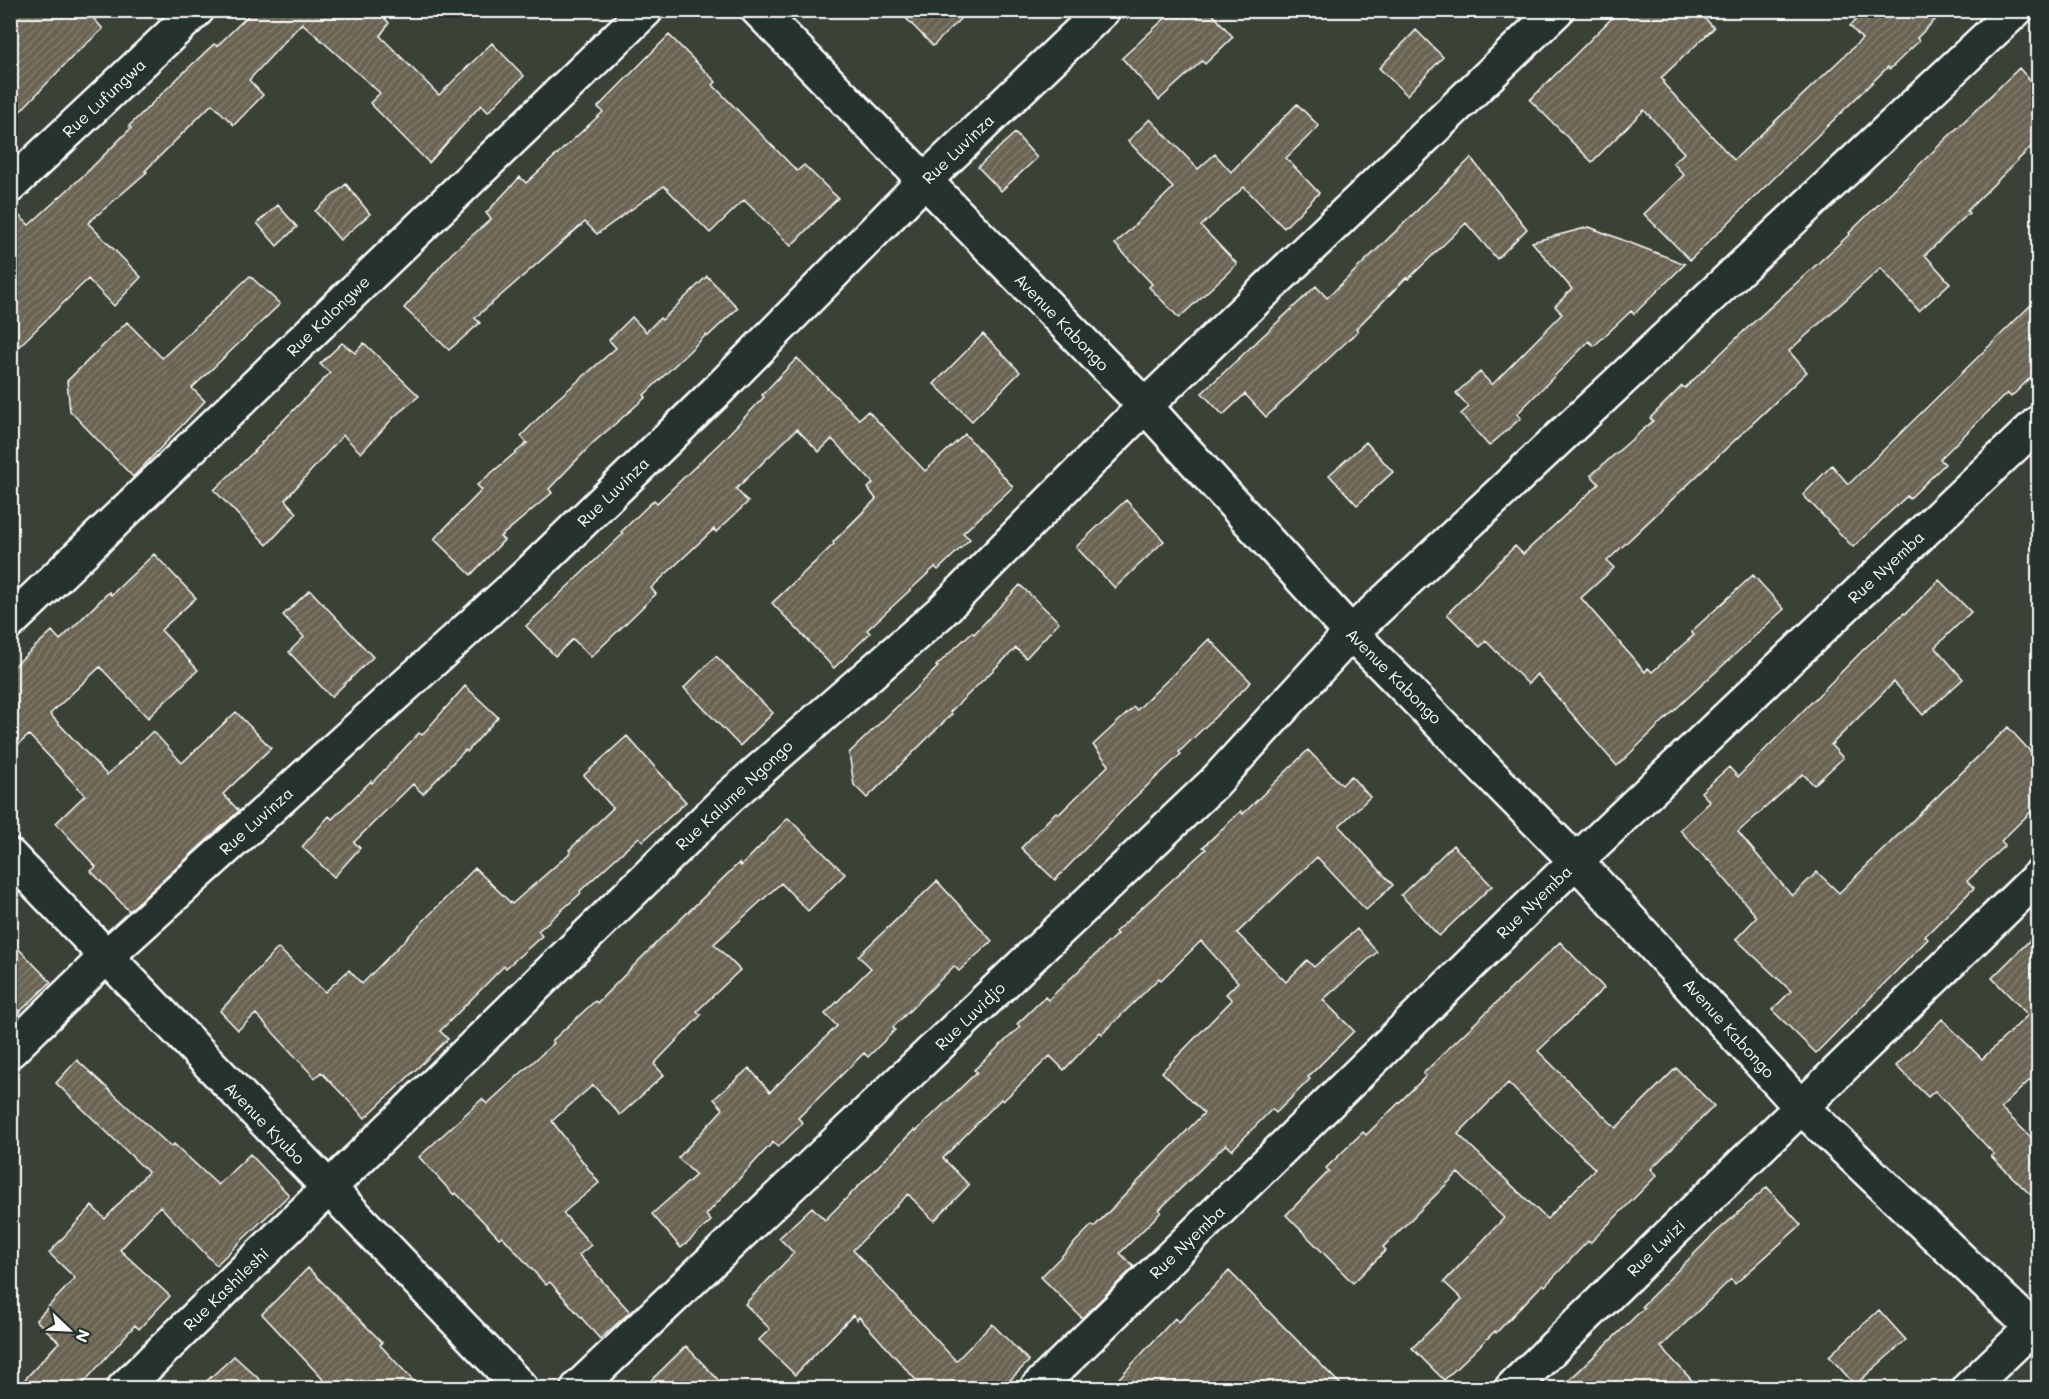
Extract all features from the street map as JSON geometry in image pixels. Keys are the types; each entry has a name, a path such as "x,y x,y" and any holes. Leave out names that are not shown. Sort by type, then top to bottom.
{"street":[{"name":"Rue Lufungwa","path":"10,186 197,10"},
{"name":"Rue Kalongwe","path":"10,622 646,10"},
{"name":"Avenue Kabongo","path":"758,10 1145,406 1351,633 1576,861 1801,1107 2037,1327"},
{"name":"Rue Luvinza","path":"10,1051 107,956 526,576 719,389 924,182 1103,10"},
{"name":"Rue Kalume Ngongo","path":"329,1189 730,796 941,612 1145,406 1557,10"},
{"name":"Rue Luvidjo","path":"578,1389 1214,783 1351,633 2016,10"},
{"name":"Rue Nyemba","path":"1037,1389 1576,861 2038,423"},
{"name":"Avenue Kyubo","path":"10,856 521,1389"},
{"name":"Rue Lwizi","path":"1512,1389 2038,877"},
{"name":"Rue Kashileshi","path":"124,1389 329,1189"},
{"path":"1969,1389 2037,1327"}],"building":[{"path":"10,10 86,10 103,29 74,55 10,122"},
{"path":"254,10 378,10 389,23 380,36 439,95 492,43 524,76 488,112 481,105 429,163 370,103 380,93 302,23 249,80 263,95 234,125 212,104 145,171 147,172 88,223 141,277 114,306 88,279 10,355 10,207 29,225 85,174 131,128 129,126 181,75 214,44 217,46"},
{"path":"898,10 969,10 933,46"},
{"path":"1174,10 1209,10 1233,37 1205,64 1202,61 1159,100 1122,58"},
{"path":"1620,10 1697,10 1714,28 1661,78 1663,83 1734,160 1862,39 1850,26 1866,10 1945,10 1917,38 1919,41 1890,69 1888,67 1690,260 1644,214 1684,175 1673,163 1684,153 1644,110 1592,162 1530,100"},
{"path":"1416,30 1443,57 1407,95 1379,68"},
{"path":"669,35 716,82 713,85 797,171 804,165 838,198 791,246 744,200 710,233 664,186 597,234 585,222 475,318 480,323 449,350 404,308 452,253 491,219 486,213 520,177 526,183 603,112 598,107"},
{"path":"2019,68 2038,89 2038,140 1967,211 1969,213 1925,255 1950,283 1919,311 1881,268 1789,351 1807,372 1607,561 1614,568 1581,598 1645,672 1648,668 1652,672 1694,635 1691,632 1753,575 1784,609 1617,766 1537,674 1528,684 1486,641 1480,647 1447,614 1515,546 1523,554 1599,484 1591,475 1653,421 1650,418 1682,386 1685,388 1850,234"},
{"path":"1297,104 1319,126 1286,158 1319,193 1284,228 1244,187 1201,226 1237,264 1179,318 1149,287 1152,284 1115,244 1173,188 1128,141 1150,119 1198,169 1215,154 1231,172"},
{"path":"1015,133 1037,158 1001,191 978,167"},
{"path":"1471,158 1527,229 1497,259 1466,223 1408,279 1406,278 1356,329 1358,331 1266,417 1245,394 1223,415 1202,393 1316,286 1327,298"},
{"path":"346,184 370,214 340,240 315,211"},
{"path":"278,205 297,227 277,246 257,223"},
{"path":"1589,227 1685,264 1634,314 1631,311 1594,346 1589,341 1517,414 1521,418 1489,446 1461,414 1469,407 1456,393 1480,372 1492,385 1562,314 1555,306 1572,289 1532,242"},
{"path":"250,276 280,304 192,388 205,401 133,477 70,411 67,381 127,322 162,358"},
{"path":"707,276 738,308 707,337 706,335 644,395 646,397 593,443 549,489 552,493 500,537 504,540 471,575 434,539 482,490 477,485 527,443 521,436 554,402 616,348 609,340 632,317 646,332 660,318 662,320"},
{"path":"2038,298 2038,370 2011,397 2007,393 1940,459 1945,464 1909,499 1907,496 1853,547 1803,495 1832,465 1848,484 1851,482"},
{"path":"983,334 1020,372 972,421 934,384"},
{"path":"342,343 355,353 364,343 419,396 395,416 361,453 343,435 285,500 297,513 267,545 214,490 330,373 320,364"},
{"path":"797,358 859,419 868,411 925,471 965,434 1013,487 963,533 970,539 938,570 935,567 867,630 870,633 834,668 772,603 834,544 833,542 876,499 868,488 873,483 832,439 819,452 797,429 736,489 748,502 716,532 714,529 651,588 656,594 591,657 573,639 555,656 526,626 623,534 621,532 654,500 657,503 720,443"},
{"path":"1366,442 1393,472 1357,505 1329,475"},
{"path":"1126,500 1164,541 1115,588 1076,547"},
{"path":"154,554 196,598 161,630 198,670 148,718 100,667 50,714 107,775 153,731 182,763 236,712 271,748 223,794 239,811 129,911 91,871 96,867 56,823 85,795 29,735 10,752 10,670 52,631 60,640 109,592 111,595"},
{"path":"1939,580 1971,612 1935,647 1963,679 1923,715 1894,682 1831,745 1843,758 1814,785 1803,774 1738,832 1792,896 1817,872 1839,893 2008,727 2038,760 2038,805 2001,841 2005,845 1967,881 1974,888 1925,936 1928,939 1816,1053 1772,1010 1791,991 1736,939 1757,917 1680,830 1710,802 1701,792 1729,767 1738,777 1864,649 1905,614"},
{"path":"1020,585 1059,622 1026,658 1016,648 867,798 854,785 849,753 938,667 936,666 972,632 974,634"},
{"path":"310,590 373,657 331,697 289,652 304,637 283,615"},
{"path":"1209,639 1251,682 1179,752 1181,754 1131,801 1055,880 1021,848 1056,812 1059,814 1109,765 1093,745 1134,707 1137,710"},
{"path":"716,656 773,713 740,746 684,688"},
{"path":"465,686 498,717 467,752 465,750 423,794 413,784 354,842 360,848 334,877 302,847 329,816 332,819 371,781 372,783 419,733 422,735"},
{"path":"627,736 686,802 643,841 639,837 538,931 542,936 506,968 504,966 440,1031 448,1039 365,1118 321,1072 315,1078 256,1014 238,1030 220,1011 278,948 325,992 349,970 362,984 475,868 512,904 571,852 569,850 613,808 584,775"},
{"path":"1308,750 1342,785 1351,776 1370,797 1339,826 1393,885 1366,910 1317,857 1237,933 1286,982 1307,960 1314,967 1357,929 1377,952 1323,1000 1354,1031 1276,1113 1272,1109 1232,1150 1226,1144 1159,1210 1161,1212 1120,1253 1134,1267 1082,1318 1041,1277 1092,1225 1094,1227 1204,1113 1162,1072 1232,1000 1226,994 1238,982 1201,941 1102,1034 1100,1032 1064,1070 1050,1056 1003,1101 1001,1099 943,1158 969,1185 934,1221 908,1194 853,1250 956,1361 992,1324 1029,1361 1001,1389 924,1389 859,1317 857,1320 853,1315 795,1375 759,1340 770,1329 745,1304 794,1253 779,1238 812,1207 825,1220 914,1130 916,1131 977,1072 974,1070 1020,1027 1017,1024 1045,997 1048,1000 1117,934 1115,932 1206,849 1203,847 1241,811 1243,814"},
{"path":"788,818 845,874 808,911 781,883 714,944 740,970 697,1011 701,1015 654,1064 664,1075 620,1115 593,1085 552,1121 599,1183 563,1213 591,1245 579,1255 630,1312 600,1339 550,1282 546,1285 502,1236 499,1238 456,1193 454,1195 419,1157 482,1099 487,1104 554,1043 552,1041 595,1001 597,1003 660,939 739,863 741,866"},
{"path":"1453,845 1492,886 1439,936 1401,895"},
{"path":"937,881 992,941 959,971 954,966 893,1027 895,1030 868,1057 864,1053 798,1118 803,1123 778,1147 773,1142 706,1215 711,1221 681,1248 652,1214 696,1175 678,1158 723,1109 714,1099 749,1068 770,1092 837,1026 825,1014 871,968 858,956"},
{"path":"2038,932 2038,1072 2001,1108 2038,1144 2038,1202 1991,1156 1994,1154 1935,1091 1928,1097 1896,1066 1942,1019 1982,1059 2028,1015 1992,978"},
{"path":"10,940 51,982 10,1021"},
{"path":"1560,942 1604,988 1538,1051 1616,1128 1676,1068 1714,1106 1651,1169 1657,1175 1590,1243 1588,1241 1545,1286 1543,1284 1496,1333 1495,1331 1444,1380 1412,1348 1462,1299 1444,1282 1504,1218 1458,1173 1383,1247 1386,1250 1353,1283 1286,1215 1329,1171 1326,1168 1363,1132 1366,1135 1426,1076 1423,1074","holes":["1508,1083 1595,1169 1547,1219 1458,1134"]},
{"path":"77,1060 171,1147 174,1144 218,1185 250,1154 289,1195 216,1265 160,1206 120,1250 170,1296 139,1329 135,1325 78,1389 16,1389 59,1342 36,1320 75,1278 49,1253 92,1206 105,1219 148,1172 56,1083"},
{"path":"1767,1187 1801,1225 1735,1284 1731,1279 1661,1347 1700,1389 1560,1389 1644,1308 1642,1306 1711,1237"},
{"path":"308,1268 382,1342 380,1345 421,1389 332,1389 262,1314"},
{"path":"1229,1271 1345,1389 1109,1389 1175,1318 1179,1322"},
{"path":"1879,1310 1906,1340 1855,1385 1829,1356"},
{"path":"686,1346 727,1389 642,1389"},
{"path":"234,1356 270,1389 198,1389"}]}
